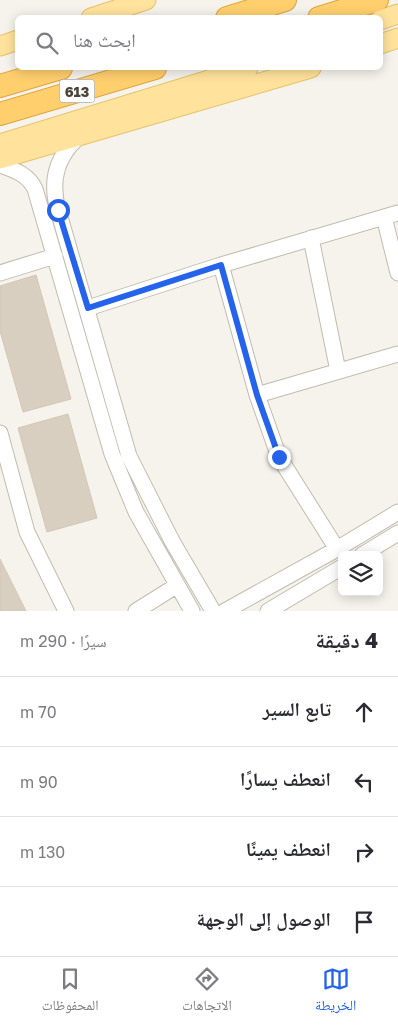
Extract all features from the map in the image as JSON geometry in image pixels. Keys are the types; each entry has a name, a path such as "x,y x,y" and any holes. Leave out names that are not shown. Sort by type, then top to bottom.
{"highway":[{"path":"237,15 285,0"},
{"path":"329,15 377,0"},
{"name":"613","path":"0,85 54,70"},
{"name":"613","path":"0,114 148,70"}],"main road":[{"path":"100,15 146,0"},
{"path":"383,19 398,14"},
{"path":"383,43 398,38"},
{"path":"0,144 241,70"},
{"path":"0,159 304,70"}],"street":[{"path":"80,136 59,161 54,185 58,210 88,308 129,456 172,541 213,611"},
{"path":"0,165 12,169 31,181 112,454 136,512 176,586 192,611"},
{"path":"42,214 43,209 50,204 58,210"},
{"path":"88,308 221,265 391,215 398,273"},
{"path":"311,238 338,371"},
{"path":"0,273 54,256"},
{"path":"221,265 257,395 279,457 337,549"},
{"path":"257,395 398,354"},
{"path":"0,433 27,532 66,611"},
{"path":"225,611 315,562 398,512"},
{"path":"369,551 398,533"},
{"path":"315,562 309,573 268,597 265,604 267,611 338,569"},
{"path":"136,611 176,586"}],"building":[{"path":"36,275 71,399 23,412 0,331 0,286"},
{"path":"68,414 97,518 47,532 18,428"},
{"path":"0,559 26,611 0,611"}],"route":[{"path":"58,210 88,308 221,265 257,395 279,457"}]}
